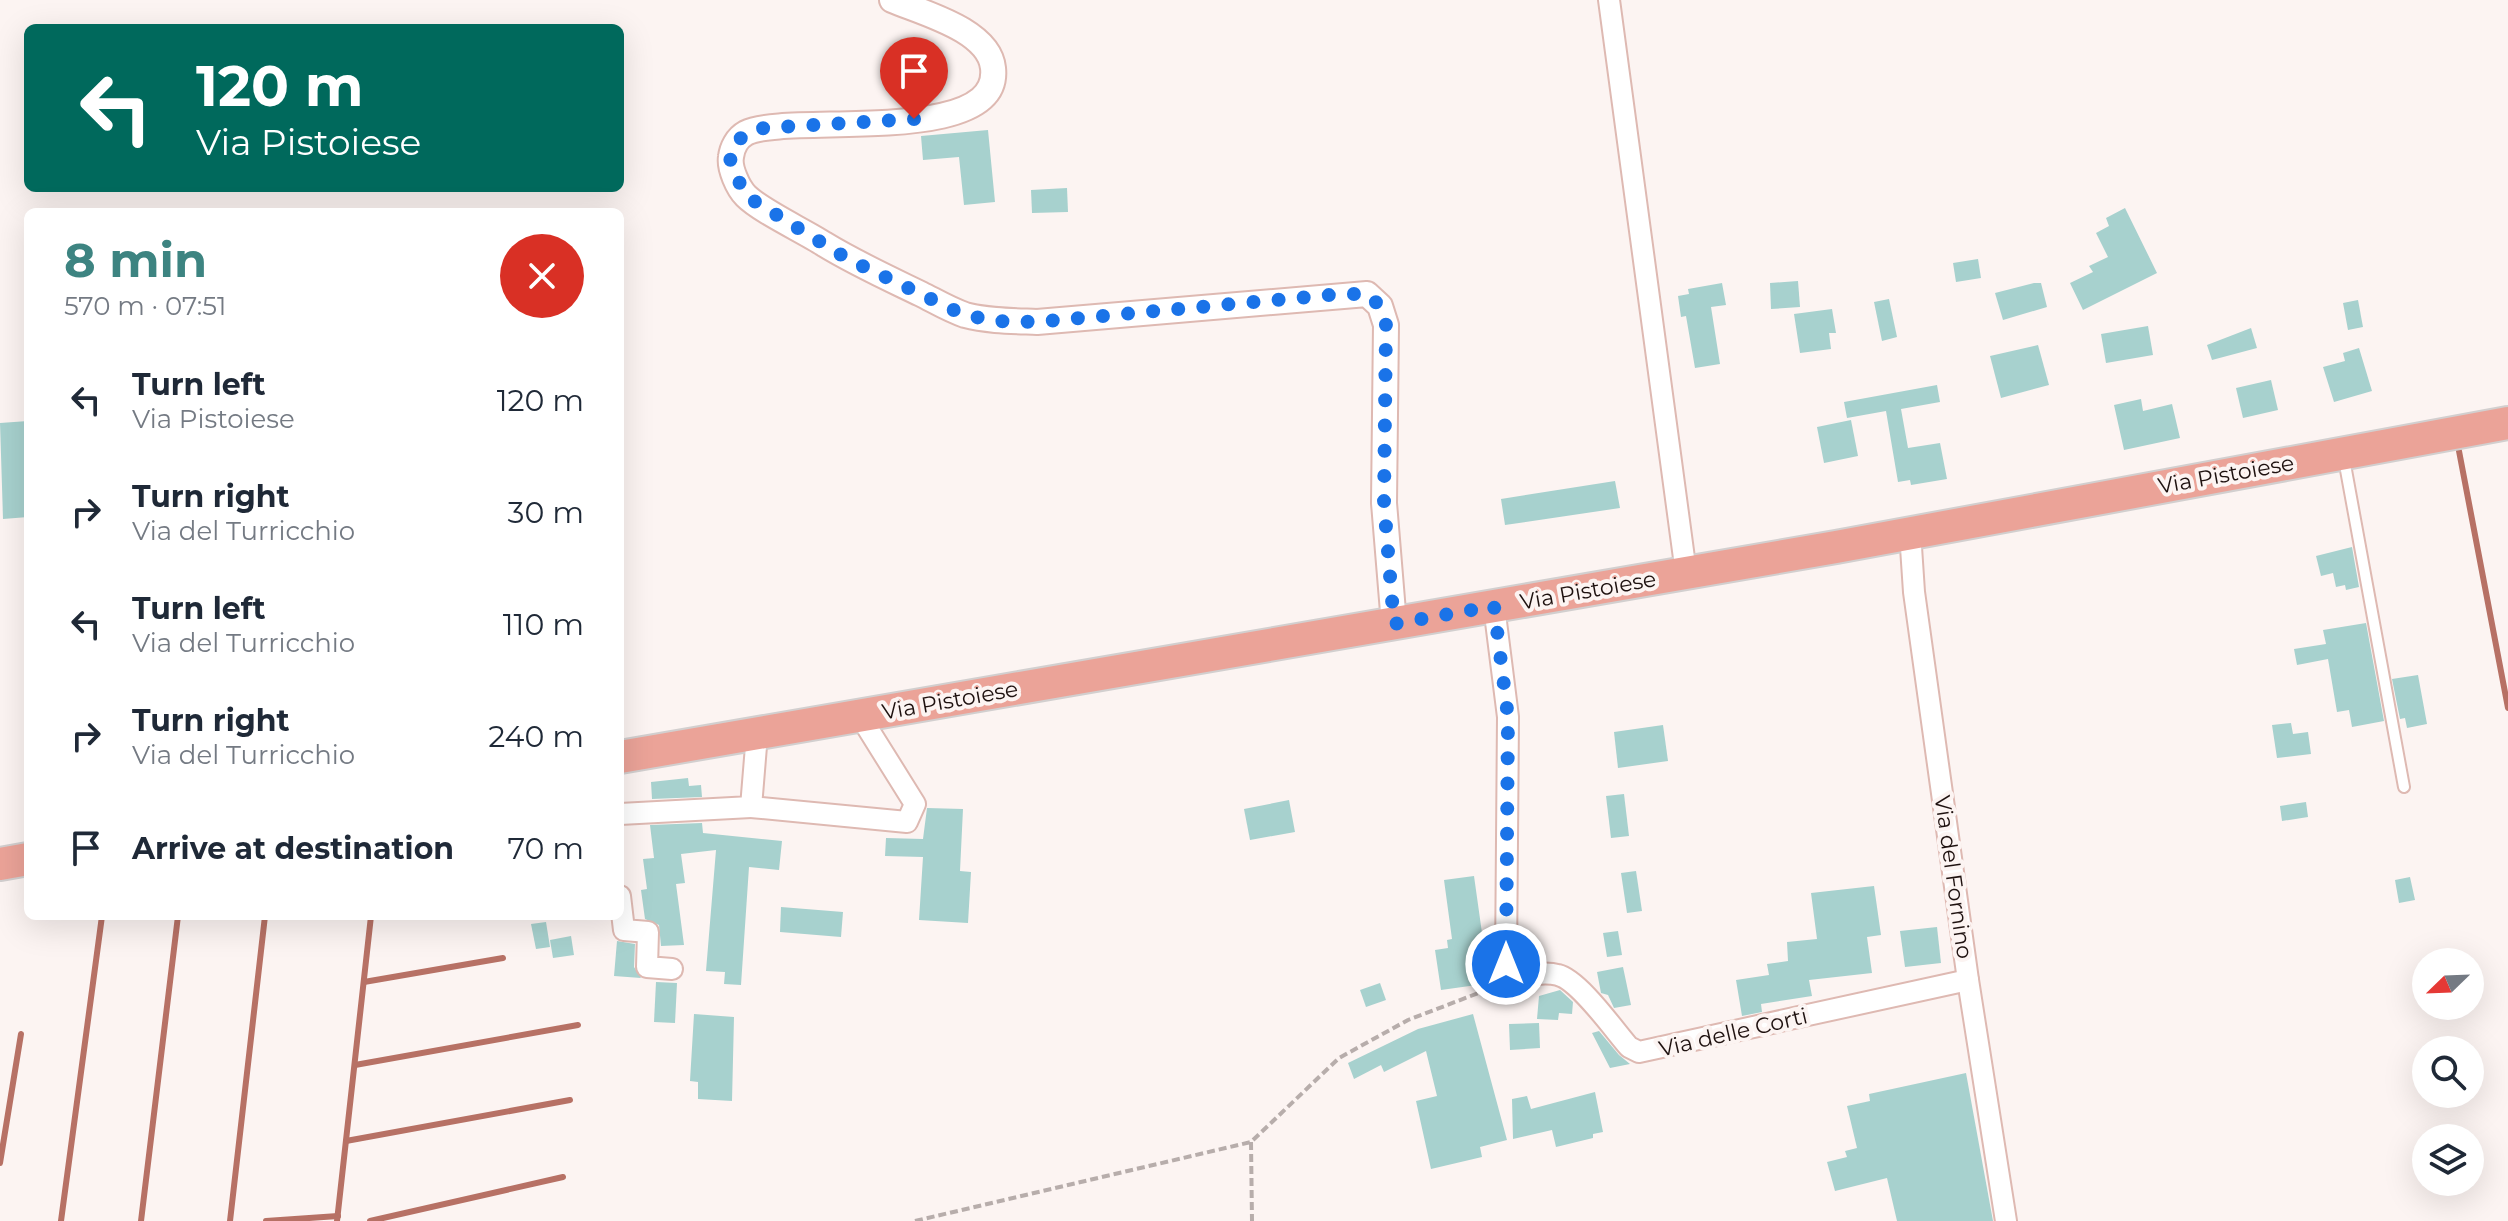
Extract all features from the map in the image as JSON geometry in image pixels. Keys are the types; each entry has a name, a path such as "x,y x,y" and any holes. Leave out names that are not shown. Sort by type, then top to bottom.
{"main road":[{"name":"Via Pistoiese","path":"624,756 1686,573 2508,423"},
{"path":"0,864 24,860"}],"street":[{"path":"892,0 968,33 992,56 994,76 985,93 968,107 942,117 857,125 764,128 746,133 732,147 730,163 746,196 848,259 962,314 994,321 1052,321 1367,294 1380,306 1386,325 1384,503 1394,624"},
{"path":"1609,0 1686,573"},
{"name":"Via del Fornino","path":"1910,532 1914,592 1968,980 2006,1221"},
{"path":"1494,606 1508,717 1506,964 1522,976"},
{"path":"624,814 751,807 907,822 915,804 860,716"},
{"path":"751,807 757,734"},
{"path":"623,920 624,930 648,932 647,967 672,969"},
{"name":"Via delle Corti","path":"1522,976 1559,975 1575,986 1629,1047 1639,1052 1968,980"}],"lane":[{"path":"2343,453 2404,787"}],"path":[{"path":"915,1221 1251,1142 1339,1058 1408,1020 1522,976"},
{"path":"1251,1142 1252,1221"}],"building":[{"path":"988,130 995,202 964,205 959,157 923,160 921,136"},
{"path":"1067,188 1068,212 1032,213 1031,190"},
{"path":"2125,208 2157,273 2083,310 2070,283 2093,272 2089,266 2108,257 2096,233 2109,226 2106,218"},
{"path":"1978,259 1981,278 1956,282 1953,263"},
{"path":"1798,281 1800,307 1771,309 1770,283"},
{"path":"1722,283 1726,305 1711,307 1720,364 1695,368 1686,316 1681,317 1678,296 1689,294 1688,289"},
{"path":"2041,283 2047,307 2003,320 1995,293"},
{"path":"1889,299 1897,337 1882,341 1874,302"},
{"path":"2358,300 2363,327 2348,330 2343,303"},
{"path":"1832,309 1836,333 1829,333 1831,349 1800,353 1794,314"},
{"path":"2148,326 2153,355 2106,363 2101,334"},
{"path":"2251,328 2257,348 2212,360 2207,345"},
{"path":"2038,345 2049,385 2001,398 1990,356"},
{"path":"2359,348 2372,391 2334,402 2323,367 2345,361 2343,353"},
{"path":"2271,380 2278,410 2243,418 2236,388"},
{"path":"1937,385 1940,402 1901,409 1908,448 1940,443 1947,479 1911,485 1910,480 1898,482 1886,411 1847,418 1844,402"},
{"path":"2141,399 2143,411 2172,404 2180,438 2124,450 2114,405"},
{"path":"1851,420 1858,456 1824,463 1817,427"},
{"path":"24,421 24,517 3,519 0,423"},
{"path":"1615,481 1620,508 1505,525 1501,499"},
{"path":"2352,547 2359,587 2346,590 2345,585 2336,587 2333,573 2321,576 2316,556"},
{"path":"2366,623 2384,721 2352,727 2349,710 2337,712 2328,659 2297,665 2294,649 2326,644 2323,630"},
{"path":"2418,675 2427,724 2407,728 2405,718 2400,719 2392,679"},
{"path":"2291,723 2293,734 2308,732 2311,754 2277,758 2272,725"},
{"path":"1663,725 1668,761 1618,768 1614,732"},
{"path":"688,778 689,786 701,785 702,797 652,799 651,782"},
{"path":"1624,794 1629,836 1611,838 1606,796"},
{"path":"1289,800 1295,832 1250,840 1244,809"},
{"path":"2306,802 2308,817 2282,821 2280,806"},
{"path":"927,808 963,809 960,871 971,872 968,923 919,920 923,857 885,856 886,838 923,839"},
{"path":"702,823 703,833 782,841 779,870 749,867 741,985 724,984 725,972 706,971 716,850 681,854 685,883 676,884 684,945 661,946 659,925 645,919 641,890 647,889 643,859 654,858 650,825"},
{"path":"1636,871 1642,911 1627,913 1621,873"},
{"path":"1474,876 1482,933 1491,931 1493,952 1486,953 1491,983 1441,990 1435,950 1448,948 1447,940 1452,939 1444,880"},
{"path":"2410,877 2415,900 2399,903 2395,880"},
{"path":"1874,886 1881,935 1867,937 1872,973 1809,980 1812,996 1761,1004 1762,1012 1742,1016 1736,980 1769,975 1767,964 1788,961 1787,942 1817,939 1811,893"},
{"path":"781,907 843,912 841,937 780,932"},
{"path":"546,922 550,947 536,949 531,924"},
{"path":"1937,927 1941,963 1905,967 1900,931"},
{"path":"1618,931 1622,955 1607,957 1603,933"},
{"path":"571,936 574,955 553,958 550,940"},
{"path":"617,941 635,944 634,967 641,978 614,976"},
{"path":"1623,967 1631,1005 1614,1008 1608,995 1601,993 1597,972"},
{"path":"656,982 677,983 675,1023 654,1022"},
{"path":"1380,983 1386,1000 1366,1007 1360,990"},
{"path":"1560,990 1573,1002 1572,1014 1559,1013 1558,1020 1537,1019 1539,996"},
{"path":"694,1014 734,1017 732,1101 698,1099 698,1082 690,1081"},
{"path":"1473,1014 1507,1140 1480,1147 1482,1157 1431,1169 1416,1101 1437,1096 1426,1051 1384,1072 1381,1065 1354,1079 1348,1063 1418,1029"},
{"path":"1539,1023 1540,1048 1510,1050 1509,1024"},
{"path":"1599,1031 1630,1064 1610,1068 1592,1033"},
{"path":"1966,1073 1993,1221 1897,1221 1887,1178 1835,1191 1827,1162 1847,1157 1845,1151 1857,1148 1847,1106 1870,1101 1869,1094"},
{"path":"1595,1092 1603,1132 1593,1134 1593,1138 1556,1147 1552,1130 1513,1139 1512,1099 1527,1096 1531,1109"}],"waterway":[{"path":"2459,451 2508,708"},
{"path":"61,1221 101,920"},
{"path":"141,1221 178,920"},
{"path":"230,1221 265,920"},
{"path":"337,1221 371,920"},
{"path":"364,982 503,958"},
{"path":"355,1065 578,1025"},
{"path":"0,1163 21,1034"},
{"path":"346,1141 570,1100"},
{"path":"370,1221 563,1177"},
{"path":"266,1221 338,1216"}],"route":[{"path":"914,119 857,125 764,128 746,133 732,147 730,163 746,196 848,259 962,314 994,321 1037,322 1172,312 1341,294 1367,294 1380,306 1386,325 1384,503 1394,624 1494,606 1508,717 1506,964"}]}
